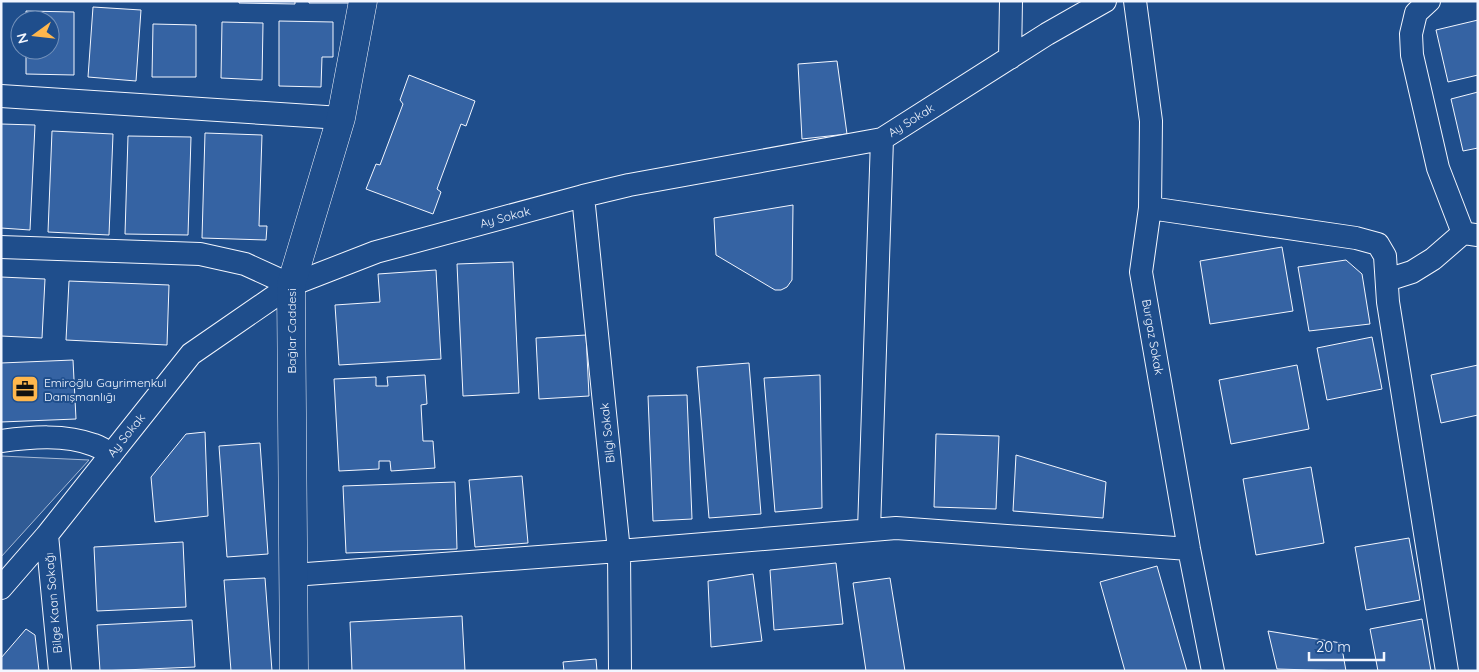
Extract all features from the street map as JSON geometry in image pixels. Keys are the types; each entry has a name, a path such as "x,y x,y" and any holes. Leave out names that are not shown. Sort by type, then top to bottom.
{"street":[{"name":"Bağlar Caddesi","path":"294,671 290,284 341,118 363,1"},
{"path":"1010,58 1011,1"},
{"name":"Ay Sokak","path":"1,588 47,535 191,354 290,284 376,252 583,196 629,185 882,139 1047,34 1105,1"},
{"name":"Burgaz Sokak","path":"1135,1 1151,121 1150,208 1141,272 1190,549 1214,671"},
{"path":"1387,280 1412,272 1470,234 1438,168 1412,55 1411,34 1416,13 1429,1"},
{"path":"1,96 341,118"},
{"path":"869,530 882,139"},
{"name":"Bilgi Sokak","path":"583,196 619,550 620,671"},
{"path":"1150,208 1356,238 1378,244 1386,256 1388,302 1447,671"},
{"path":"1,247 200,254 245,264 290,284"},
{"path":"1,441 31,438 67,439 94,445 111,455"},
{"path":"293,574 896,528 1190,549"},
{"name":"Bilge Kaan Sokağı","path":"47,535 60,671"}],"shaded area":[{"path":"1,456 89,460 1,557"}],"building":[{"path":"239,1 295,1 295,4 239,3"},
{"path":"309,1 356,1 356,3 309,3"},
{"path":"93,7 141,10 136,81 88,77"},
{"path":"60,12 74,12 74,75 26,74 26,60 60,60"},
{"path":"1478,20 1478,75 1448,82 1436,30"},
{"path":"279,21 333,22 333,57 322,57 321,87 279,86"},
{"path":"222,22 263,23 262,80 221,78"},
{"path":"153,24 196,25 196,77 152,77"},
{"path":"837,61 847,134 802,139 798,64"},
{"path":"409,75 475,101 466,126 461,124 437,189 441,192 433,214 366,189 376,164 380,165 403,104 400,100"},
{"path":"1478,92 1478,148 1463,151 1451,99"},
{"path":"1,124 35,125 30,230 1,228"},
{"path":"52,131 113,134 109,235 48,232"},
{"path":"205,133 262,135 259,226 267,226 266,240 202,238"},
{"path":"128,136 191,137 188,235 125,234"},
{"path":"793,205 792,280 787,287 775,290 716,255 714,218"},
{"path":"1282,247 1293,311 1210,324 1200,261"},
{"path":"1346,260 1362,274 1370,324 1309,331 1298,267"},
{"path":"513,262 519,393 463,396 457,264"},
{"path":"436,270 441,359 339,365 335,305 380,302 378,274"},
{"path":"1,277 45,279 42,338 1,336"},
{"path":"69,281 169,285 167,345 66,340"},
{"path":"586,335 589,396 539,399 536,338"},
{"path":"1372,337 1382,389 1327,400 1317,348"},
{"path":"73,360 76,419 1,422 1,363"},
{"path":"749,363 761,514 709,518 697,367"},
{"path":"1297,365 1309,429 1231,444 1219,380"},
{"path":"1478,365 1478,415 1441,423 1431,375"},
{"path":"425,375 427,404 421,405 423,441 433,441 435,468 391,471 390,461 379,461 379,469 339,471 334,379 376,377 376,386 388,386 387,377"},
{"path":"820,375 822,508 775,512 764,378"},
{"path":"687,395 692,519 653,521 648,396"},
{"path":"205,432 208,516 155,522 151,477 186,434"},
{"path":"936,434 999,436 996,509 934,507"},
{"path":"260,443 268,554 227,557 219,446"},
{"path":"1016,455 1106,482 1103,518 1013,511"},
{"path":"1311,467 1324,543 1256,555 1243,479"},
{"path":"522,476 528,543 475,547 469,480"},
{"path":"455,482 457,549 346,553 343,486"},
{"path":"1409,538 1420,600 1366,610 1355,547"},
{"path":"183,542 186,607 97,611 94,547"},
{"path":"836,563 843,624 774,630 770,570"},
{"path":"1157,566 1187,671 1125,671 1100,582"},
{"path":"753,574 762,641 711,647 708,581"},
{"path":"265,578 272,671 231,671 224,580"},
{"path":"890,578 905,671 866,671 853,583"},
{"path":"462,616 465,671 352,671 350,622"},
{"path":"1422,619 1431,671 1378,671 1370,629"},
{"path":"192,620 195,667 100,671 97,625"},
{"path":"26,629 35,635 39,671 1,671 1,658"},
{"path":"1268,631 1341,643 1346,671 1277,669"},
{"path":"596,659 597,671 564,671 563,662"}],"place":[{"name":"Emiroğlu Gayrimenkul Danışmanlığı","path":"25,389"}]}
